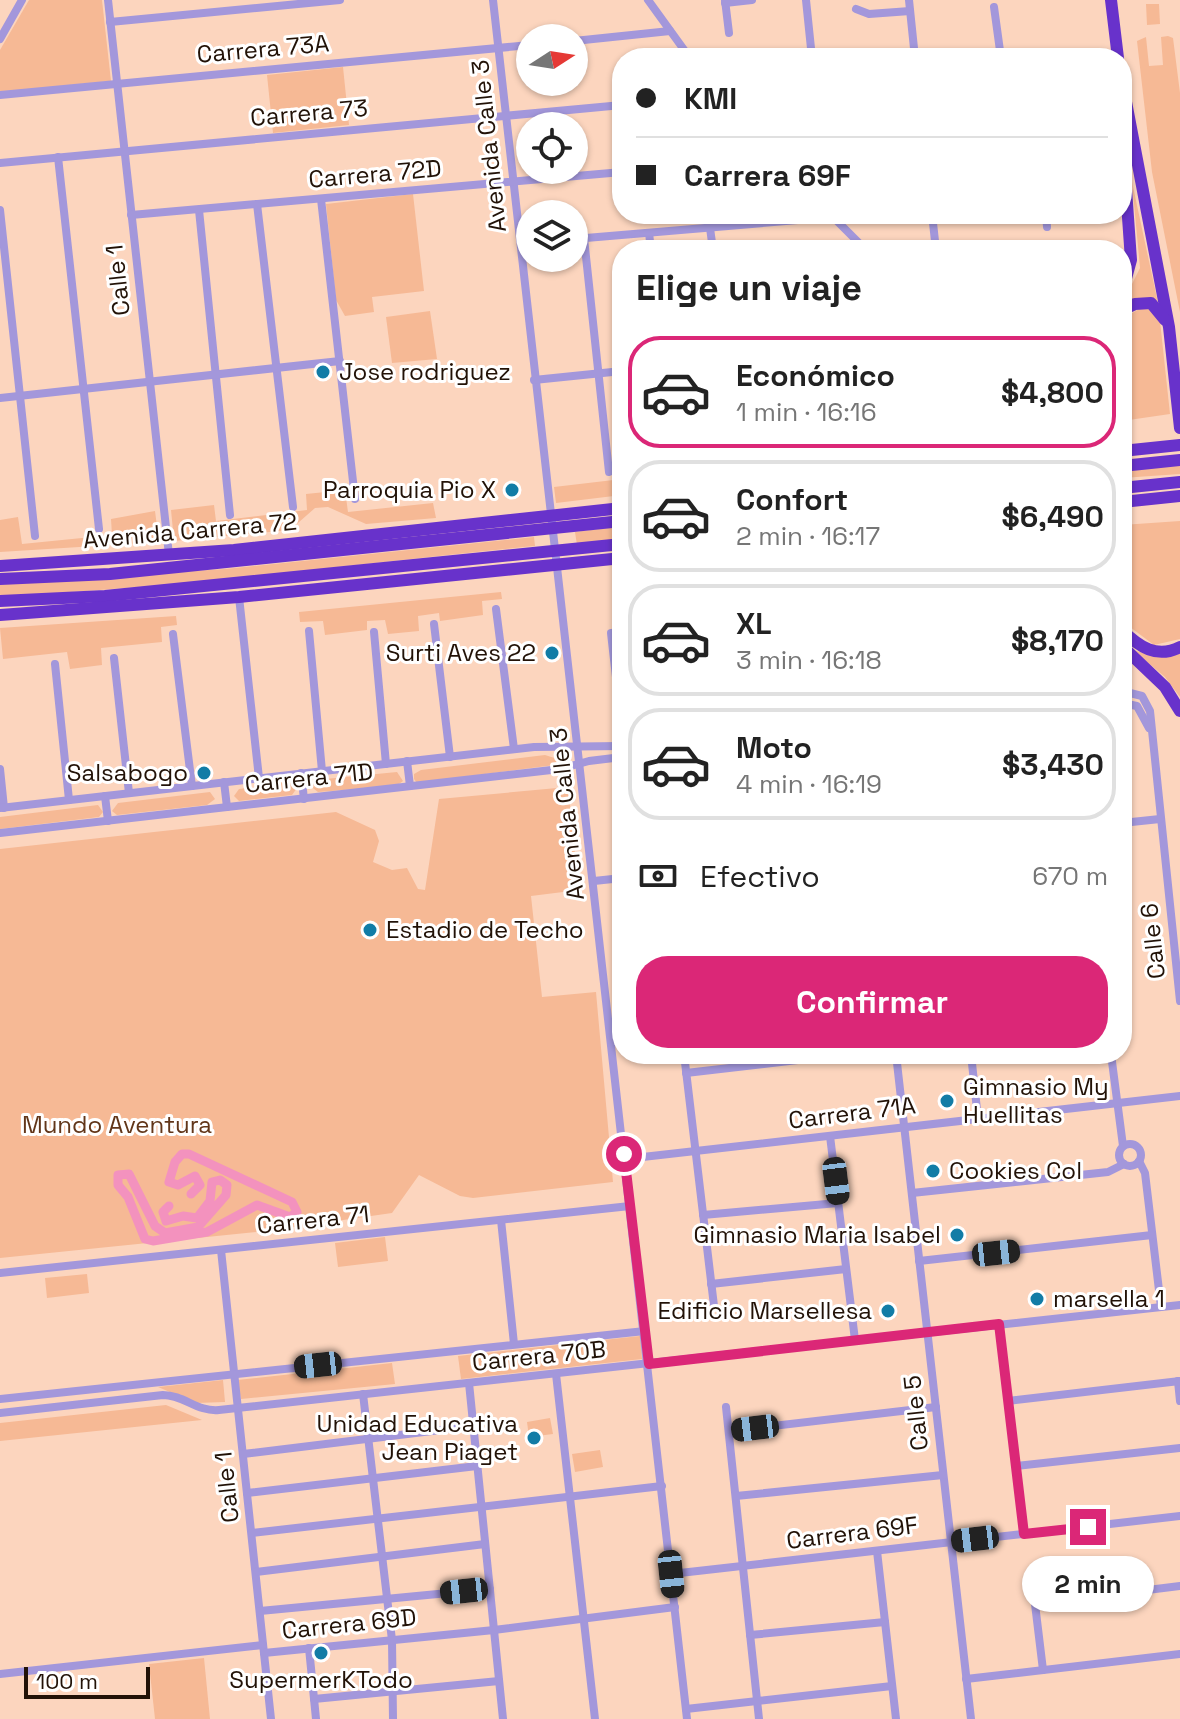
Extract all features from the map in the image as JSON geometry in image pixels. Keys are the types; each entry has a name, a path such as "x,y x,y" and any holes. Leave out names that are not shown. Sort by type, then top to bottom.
{"highway":[{"path":"1111,0 1117,48"},
{"path":"1132,133 1169,327 1180,428"},
{"path":"1132,305 1151,303 1169,327"},
{"path":"1132,449 1180,445"},
{"path":"1132,465 1180,460"},
{"path":"1132,487 1180,482"},
{"path":"1132,501 1180,496"},
{"name":"Avenida Carrera 72","path":"0,566 169,555 612,509"},
{"name":"Avenida Carrera 72","path":"0,579 73,576 612,522"},
{"path":"0,615 410,580 558,558 612,546"},
{"path":"0,601 105,596 373,571 558,558 612,558"},
{"path":"27,566 73,576"},
{"path":"373,571 410,580"},
{"path":"77,610 105,596"},
{"path":"1132,639 1153,651 1166,652 1180,647"},
{"path":"1132,656 1165,687 1180,711"}],"street":[{"path":"1,36 22,0"},
{"name":"Calle 1","path":"108,0 169,555"},
{"path":"110,22 340,0"},
{"name":"Avenida Calle 3","path":"493,0 516,209"},
{"path":"648,0 683,48"},
{"path":"729,33 725,2 752,0"},
{"path":"806,0 811,48"},
{"path":"909,0 914,48"},
{"path":"994,7 1000,48"},
{"path":"856,9 869,14 910,11"},
{"path":"588,40 670,31"},
{"name":"Carrera 73A","path":"0,95 516,46"},
{"name":"Carrera 73","path":"0,163 612,106"},
{"path":"58,157 99,529"},
{"name":"Carrera 72D","path":"131,215 612,173"},
{"path":"321,199 355,499"},
{"path":"257,204 293,507"},
{"path":"0,210 3,274 35,536"},
{"path":"199,210 230,515"},
{"path":"588,238 751,224"},
{"path":"840,224 856,240"},
{"path":"710,228 712,240"},
{"path":"649,233 650,240"},
{"name":"Avenida Calle 3","path":"523,272 612,1042"},
{"path":"584,272 609,472"},
{"path":"0,398 340,361"},
{"path":"534,380 612,372"},
{"path":"239,597 259,778"},
{"path":"496,609 514,749"},
{"path":"434,624 450,757"},
{"path":"309,631 322,771"},
{"path":"374,632 386,764"},
{"path":"173,634 192,786"},
{"path":"114,658 129,793"},
{"path":"55,664 69,800"},
{"path":"1132,692 1146,700 1151,732"},
{"path":"1132,705 1137,706 1151,732"},
{"name":"Calle 6","path":"1151,732 1180,1001"},
{"name":"Carrera 71D","path":"2,808 514,749 612,746"},
{"name":"Carrera 71D","path":"0,833 560,769 612,758"},
{"path":"407,761 410,786"},
{"path":"0,769 2,808"},
{"path":"301,773 304,799"},
{"path":"224,782 227,807"},
{"path":"105,796 108,821"},
{"path":"1132,822 1160,819"},
{"path":"594,881 612,879"},
{"name":"Avenida Calle 3","path":"614,1064 687,1714"},
{"path":"685,1064 714,1306"},
{"path":"686,1073 748,1064"},
{"name":"Calle 5","path":"897,1064 971,1719"},
{"path":"972,1064 978,1119"},
{"path":"1112,1064 1123,1146 1119,1155 1124,1164"},
{"name":"Carrera 71A","path":"625,1159 1180,1096"},
{"path":"830,1136 855,1340"},
{"path":"1123,1146 1133,1144 1138,1148 1139,1161 1145,1173 1161,1307"},
{"path":"912,1193 1108,1172 1139,1161"},
{"path":"703,1215 838,1203"},
{"name":"Carrera 71","path":"0,1273 630,1206"},
{"path":"501,1220 514,1344"},
{"path":"919,1261 1152,1235"},
{"name":"Calle 1","path":"221,1250 271,1719"},
{"path":"711,1284 846,1269"},
{"name":"Carrera 70B","path":"0,1413 163,1395 179,1397 207,1411 1180,1305"},
{"path":"999,1324 1024,1534"},
{"name":"Carrera 70B","path":"0,1399 645,1331"},
{"path":"556,1374 595,1719"},
{"path":"1008,1401 1179,1381 1180,1401"},
{"path":"469,1383 503,1719"},
{"path":"363,1394 392,1640 393,1719"},
{"path":"726,1407 759,1719"},
{"path":"729,1431 936,1407"},
{"path":"243,1454 473,1426"},
{"path":"1016,1466 1180,1448"},
{"path":"247,1493 477,1466"},
{"path":"736,1496 943,1475"},
{"path":"252,1533 662,1486"},
{"name":"Carrera 69F","path":"671,1574 1180,1516"},
{"path":"256,1572 485,1544"},
{"path":"877,1551 896,1719"},
{"path":"1043,1670 1035,1604 1180,1586"},
{"path":"260,1611 490,1589"},
{"name":"Carrera 69D","path":"0,1674 494,1630 675,1607"},
{"path":"750,1635 885,1622"},
{"path":"309,1648 316,1719"},
{"path":"966,1679 1180,1654"},
{"path":"314,1699 499,1681"},
{"path":"687,1714 757,1701 892,1686"}],"green space":[{"path":"29,0 102,0 111,81 0,92 0,50"},
{"path":"1146,4 1159,4 1160,24 1147,25"},
{"path":"1146,37 1149,66 1163,65 1161,37 1173,38 1180,93 1180,312 1152,172 1137,41"},
{"path":"343,67 349,125 273,133 267,75"},
{"path":"1132,182 1158,303 1140,298 1132,301 1132,284 1140,268"},
{"path":"413,194 424,291 372,297 374,312 345,316 336,300 326,204"},
{"path":"1141,308 1153,309 1160,321 1170,414 1132,420 1132,313"},
{"path":"430,311 437,359 392,363 386,317"},
{"path":"1180,463 1180,474 1132,477 1132,468"},
{"path":"612,480 612,496 556,503 554,487"},
{"path":"345,490 348,512 433,503 436,518 366,524 328,507 315,508 290,530 174,541 171,510 214,505 216,521 307,510 306,494"},
{"path":"155,511 159,542 0,552 0,520 18,517 22,544 112,535 111,519"},
{"path":"1180,521 1180,639 1154,645 1132,628 1132,524"},
{"path":"612,527 612,541 577,545 575,532"},
{"path":"534,537 535,546 201,581 0,596 0,583 225,569"},
{"path":"501,592 502,599 482,601 483,615 440,621 439,613 418,616 419,631 388,634 385,620 367,621 367,630 325,635 323,621 300,622 299,612"},
{"path":"176,616 177,625 161,627 162,642 101,648 102,665 70,669 67,652 3,659 0,628"},
{"path":"1133,650 1153,656 1180,653 1180,697 1165,677"},
{"path":"545,755 570,763 417,783 414,779 414,774 421,770"},
{"path":"397,772 403,781 396,786 318,792 309,785 315,780"},
{"path":"290,782 297,788 292,795 239,801 234,796 239,789"},
{"name":"Mundo Aventura","path":"568,787 579,890 531,896 542,997 596,992 613,1182 473,1198 460,1196 419,1175 392,1213 266,1231 0,1258 0,849 336,812 375,830 379,841 373,862 392,870 407,868 418,889 425,890 439,799"},
{"path":"210,792 215,799 207,805 117,815 112,811 118,803"},
{"path":"98,805 103,812 99,817 0,829 0,817"},
{"path":"385,1237 388,1261 338,1267 335,1243"},
{"path":"87,1274 89,1293 47,1298 45,1278"},
{"path":"640,1336 642,1359 461,1379 458,1356"},
{"path":"392,1363 395,1384 241,1399 237,1380"},
{"path":"223,1380 225,1402 196,1403 158,1387"},
{"path":"166,1405 202,1420 0,1441 0,1423"},
{"path":"550,1418 553,1434 529,1437 527,1422"},
{"path":"600,1450 603,1467 575,1472 572,1454"},
{"path":"204,1658 210,1719 155,1719 149,1664"}],"waterway":[{"path":"169,1206 163,1212 166,1221 183,1216 197,1218 210,1201 212,1182 220,1180 227,1185 226,1195 198,1227 165,1233 155,1226 129,1174 118,1175 118,1185 128,1197 145,1239 153,1241 207,1232 257,1205 290,1217 297,1212 292,1202 189,1154 182,1154 175,1162 169,1182 178,1185 195,1176 200,1185 191,1194"}],"place":[{"name":"Jose rodriguez","path":"323,372"},
{"name":"Parroquia Pio X","path":"512,490"},
{"name":"Surti Aves 22","path":"552,653"},
{"name":"Salsabogo","path":"204,773"},
{"name":"Estadio de Techo","path":"370,930"},
{"name":"Gimnasio My Huellitas","path":"947,1101"},
{"name":"Cookies Col","path":"933,1171"},
{"name":"Gimnasio Maria Isabel","path":"957,1235"},
{"name":"marsella 1","path":"1037,1299"},
{"name":"Edificio Marsellesa","path":"888,1311"},
{"name":"Unidad Educativa Jean Piaget","path":"534,1438"},
{"name":"SupermerKTodo","path":"321,1653"}],"route":[{"path":"624,1154 649,1364 999,1324 1024,1534 1088,1527"}]}
